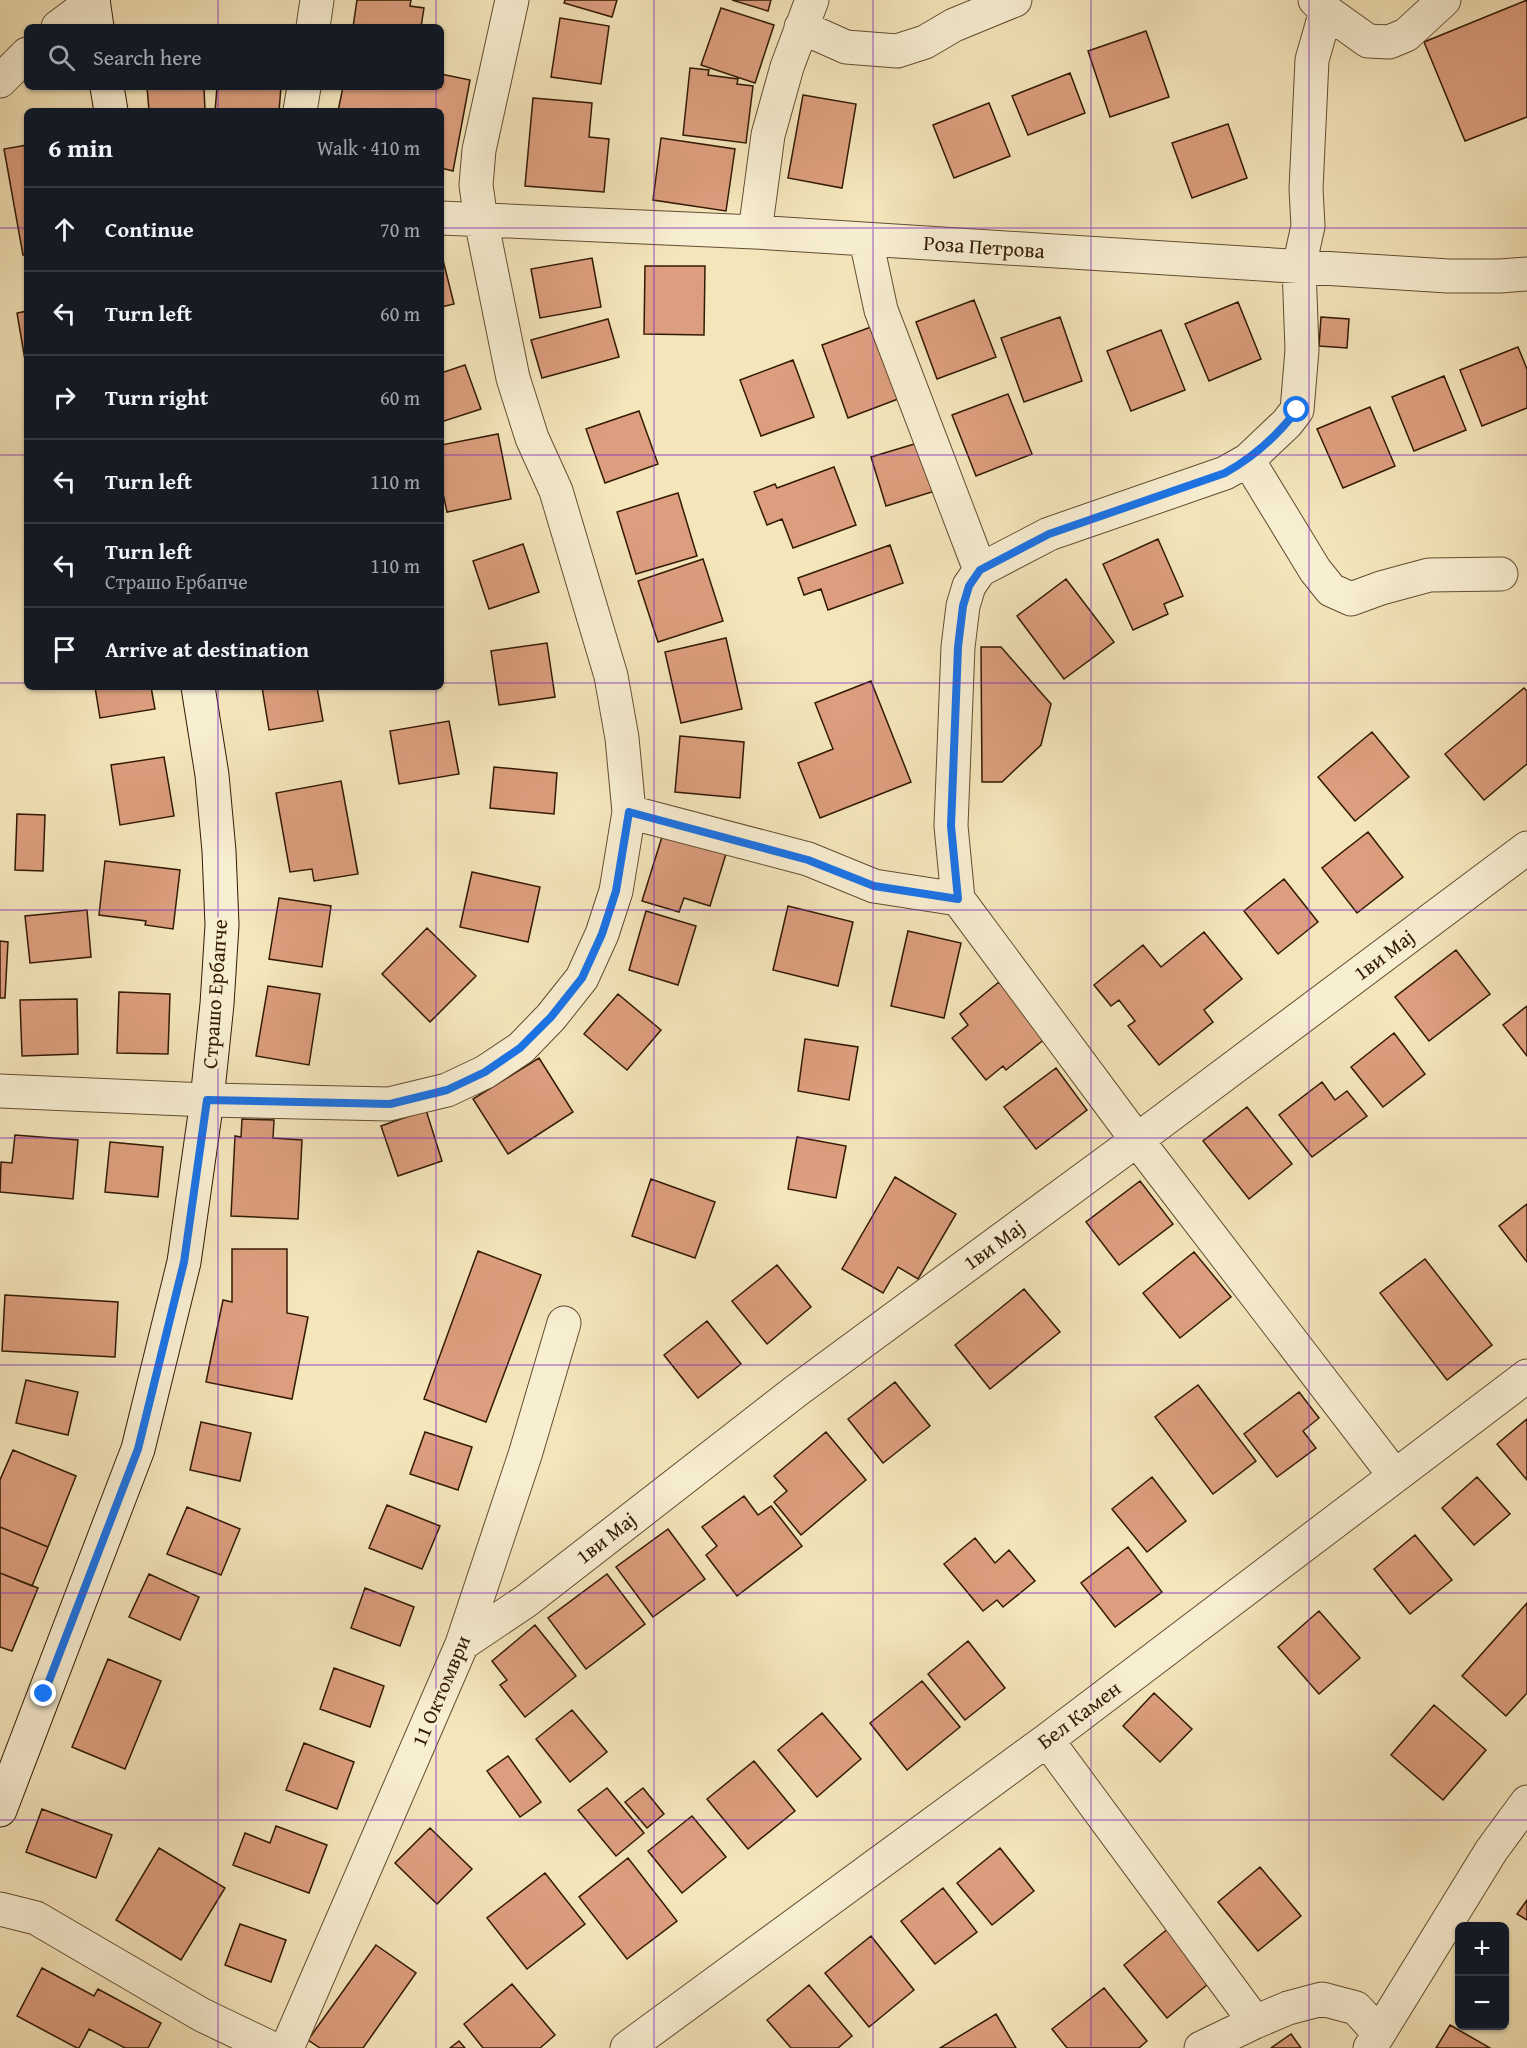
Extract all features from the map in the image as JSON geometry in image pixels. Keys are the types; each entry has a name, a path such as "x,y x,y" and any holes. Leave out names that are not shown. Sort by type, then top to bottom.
{"street":[{"path":"313,24 317,0"},
{"path":"0,1091 207,1100 390,1104 447,1090 485,1072 520,1048 551,1017 582,978 602,934 616,891 629,812 622,738 611,676 556,491 532,438 513,378 481,220 476,185 478,150 512,0"},
{"path":"755,232 768,135 787,67 806,14 846,47 897,51 925,42 971,18 1015,0"},
{"path":"1395,1476 1137,1140 958,899 951,826 958,647 963,606 969,586 980,570 1049,534 1225,473 1248,460 1297,410 1302,350 1299,267 1308,226 1306,189 1312,60 1321,6 1368,41 1389,42 1406,35 1444,0"},
{"path":"64,24 94,9"},
{"path":"0,81 24,57"},
{"path":"108,90 110,108"},
{"path":"300,108 304,90"},
{"name":"Роза Петрова","path":"444,218 755,232 1448,276 1527,274"},
{"path":"866,240 881,310 980,570"},
{"path":"1248,460 1315,570 1331,590 1351,599 1429,575 1501,574"},
{"name":"Страшо Ербапче","path":"0,1810 138,1449 184,1262 207,1100 222,925 213,775 199,690"},
{"path":"629,812 808,860 874,886 958,899"},
{"name":"1ви Мај","path":"462,1644 526,1601 796,1391 1137,1140 1527,848"},
{"name":"11 Октомври","path":"287,2048 462,1644 525,1455 564,1323"},
{"name":"Бел Камен","path":"627,2048 1047,1740 1527,1376"},
{"path":"1047,1740 1255,2022"},
{"path":"1201,2048 1288,2008 1322,1999 1356,2008 1375,2040 1491,1851 1527,1802"},
{"path":"0,1909 36,1918 202,2015 271,2048"}],"building":[{"path":"357,0 411,0 410,6 424,8 421,24 353,24"},
{"path":"565,0 617,0 612,17 564,3"},
{"path":"732,0 771,0 768,11"},
{"path":"1527,0 1527,117 1465,141 1424,42"},
{"path":"721,8 774,25 755,83 701,65"},
{"path":"560,18 609,26 601,84 551,77"},
{"path":"1146,31 1169,97 1110,117 1088,51"},
{"path":"690,68 709,70 708,75 738,79 737,84 753,86 746,143 683,135"},
{"path":"1070,73 1085,113 1028,135 1012,96"},
{"path":"444,75 470,80 453,171 444,169 444,108 339,108 342,90 444,90"},
{"path":"147,90 204,90 205,108 149,108"},
{"path":"217,90 281,90 279,108 215,108"},
{"path":"803,95 856,104 842,188 788,178"},
{"path":"533,98 592,103 589,137 609,139 604,192 525,186"},
{"path":"989,103 1010,156 954,178 933,125"},
{"path":"1228,124 1247,178 1192,198 1172,143"},
{"path":"661,138 735,149 726,211 653,200"},
{"path":"24,146 23,255 4,149"},
{"path":"592,258 601,307 540,318 531,269"},
{"path":"444,264 454,304 444,306"},
{"path":"645,266 705,266 704,335 644,334"},
{"path":"974,300 996,357 937,379 916,322"},
{"path":"1238,302 1261,359 1209,381 1185,324"},
{"path":"24,312 24,354 17,313"},
{"path":"1060,317 1082,381 1024,402 1001,338"},
{"path":"1321,317 1349,319 1347,348 1319,346"},
{"path":"608,319 619,357 542,378 531,340"},
{"path":"871,327 898,399 848,418 822,345"},
{"path":"1161,330 1185,390 1131,411 1107,351"},
{"path":"1518,347 1527,369 1527,408 1482,426 1460,370"},
{"path":"793,360 814,417 761,436 740,380"},
{"path":"465,365 481,409 444,421 444,372"},
{"path":"1444,376 1466,430 1414,451 1392,397"},
{"path":"1008,394 1032,454 976,476 952,415"},
{"path":"1370,407 1395,466 1343,488 1317,429"},
{"path":"639,411 658,464 605,483 586,429"},
{"path":"498,434 511,499 447,512 444,498 444,444"},
{"path":"921,442 935,491 886,506 871,457"},
{"path":"834,467 856,525 793,548 782,519 767,525 754,492 775,484 777,488"},
{"path":"678,493 697,556 636,574 617,512"},
{"path":"1158,539 1183,596 1164,604 1168,614 1133,630 1103,564"},
{"path":"523,544 539,592 489,609 473,561"},
{"path":"890,545 903,583 828,610 821,589 804,595 798,578"},
{"path":"703,559 723,621 658,642 638,581"},
{"path":"1066,579 1114,642 1064,679 1017,616"},
{"path":"726,638 742,709 681,723 665,652"},
{"path":"547,643 555,697 499,705 491,651"},
{"path":"981,647 1001,647 1051,704 1041,745 1002,782 982,782"},
{"path":"871,681 911,782 820,818 798,763 833,749 815,703"},
{"path":"1524,688 1527,691 1527,764 1484,800 1445,754"},
{"path":"95,690 152,690 155,709 100,718"},
{"path":"262,690 318,690 323,721 269,730"},
{"path":"449,721 459,774 399,784 390,731"},
{"path":"1372,732 1409,777 1355,821 1318,777"},
{"path":"680,736 744,742 740,798 675,792"},
{"path":"164,757 174,816 120,825 111,765"},
{"path":"494,767 557,773 554,814 490,808"},
{"path":"341,781 358,874 314,881 312,869 290,872 276,793"},
{"path":"17,814 45,815 43,871 15,870"},
{"path":"666,824 729,844 710,906 684,898 679,912 642,901"},
{"path":"1368,832 1403,877 1357,913 1322,868"},
{"path":"105,861 180,870 173,929 145,925 146,921 99,915"},
{"path":"472,872 540,887 528,942 460,927"},
{"path":"1284,879 1318,922 1278,954 1244,911"},
{"path":"279,898 331,906 322,967 269,959"},
{"path":"788,906 853,922 838,986 773,970"},
{"path":"87,910 91,957 30,963 25,916"},
{"path":"646,911 696,926 678,985 629,970"},
{"path":"427,928 476,976 430,1022 382,974"},
{"path":"908,931 961,943 944,1018 891,1006"},
{"path":"1204,932 1242,979 1204,1010 1213,1022 1159,1065 1128,1026 1135,1021 1119,1000 1111,1006 1094,985 1143,945 1161,967"},
{"path":"0,941 8,942 5,998 0,998"},
{"path":"1456,950 1490,994 1429,1041 1395,997"},
{"path":"999,982 1046,1038 1006,1070 1003,1066 986,1080 952,1038 968,1025 960,1014"},
{"path":"268,986 320,994 309,1065 256,1056"},
{"path":"119,992 170,994 168,1054 117,1053"},
{"path":"618,994 661,1030 627,1070 584,1034"},
{"path":"77,999 78,1054 22,1056 20,1000"},
{"path":"1527,1006 1527,1056 1503,1025"},
{"path":"1394,1033 1425,1074 1383,1107 1351,1067"},
{"path":"805,1039 858,1047 849,1100 798,1091"},
{"path":"539,1058 573,1112 508,1154 473,1099"},
{"path":"1056,1068 1087,1110 1036,1149 1004,1107"},
{"path":"1322,1082 1335,1100 1347,1091 1367,1116 1312,1157 1279,1115"},
{"path":"1247,1107 1292,1164 1249,1199 1203,1141"},
{"path":"426,1110 442,1161 398,1176 381,1126"},
{"path":"242,1119 274,1120 273,1138 302,1140 298,1219 231,1216 235,1136 241,1137"},
{"path":"15,1135 78,1140 73,1199 0,1192 1,1162 12,1163"},
{"path":"797,1137 846,1146 836,1198 788,1189"},
{"path":"110,1142 163,1147 158,1197 105,1192"},
{"path":"895,1177 956,1214 918,1279 898,1267 883,1293 842,1269"},
{"path":"651,1179 715,1202 695,1258 632,1236"},
{"path":"1140,1181 1173,1224 1119,1265 1086,1222"},
{"path":"1527,1204 1527,1262 1499,1226"},
{"path":"232,1249 287,1249 287,1313 308,1317 292,1399 206,1382 223,1300 232,1302"},
{"path":"478,1251 541,1275 486,1422 424,1399"},
{"path":"1194,1252 1231,1297 1180,1338 1143,1293"},
{"path":"1425,1259 1492,1345 1447,1380 1380,1293"},
{"path":"777,1265 811,1307 767,1344 732,1301"},
{"path":"1024,1289 1060,1332 990,1389 955,1345"},
{"path":"5,1295 118,1302 115,1357 2,1351"},
{"path":"707,1321 741,1364 698,1398 664,1355"},
{"path":"26,1380 78,1392 68,1435 16,1423"},
{"path":"895,1382 930,1426 883,1463 848,1419"},
{"path":"1198,1385 1256,1461 1213,1494 1155,1417"},
{"path":"1299,1392 1319,1418 1303,1431 1316,1448 1277,1477 1244,1434"},
{"path":"1527,1419 1527,1480 1497,1444"},
{"path":"201,1422 251,1433 240,1481 190,1470"},
{"path":"425,1432 472,1447 458,1490 410,1474"},
{"path":"826,1432 866,1480 801,1535 774,1502 787,1491 774,1476"},
{"path":"13,1450 76,1476 48,1547 0,1527 0,1480"},
{"path":"1152,1477 1186,1521 1147,1552 1112,1509"},
{"path":"1477,1477 1510,1514 1474,1545 1442,1508"},
{"path":"744,1496 758,1515 771,1506 802,1546 737,1596 706,1555 717,1546 702,1527"},
{"path":"387,1505 440,1526 422,1569 369,1548"},
{"path":"187,1507 240,1529 221,1575 167,1554"},
{"path":"0,1527 48,1547 32,1586 0,1573"},
{"path":"668,1529 705,1579 653,1617 616,1567"},
{"path":"1415,1535 1452,1580 1410,1614 1374,1569"},
{"path":"975,1538 995,1563 1009,1550 1035,1581 1003,1607 997,1600 983,1611 944,1564"},
{"path":"1128,1547 1162,1592 1115,1627 1081,1583"},
{"path":"0,1573 38,1588 12,1651 0,1647"},
{"path":"149,1574 199,1597 180,1640 129,1617"},
{"path":"607,1574 645,1624 586,1669 548,1618"},
{"path":"365,1588 414,1607 400,1646 351,1628"},
{"path":"1527,1603 1527,1693 1506,1716 1462,1676"},
{"path":"1319,1611 1360,1658 1319,1694 1278,1647"},
{"path":"535,1625 576,1676 525,1717 500,1685 507,1680 492,1661"},
{"path":"968,1641 1005,1688 965,1720 928,1674"},
{"path":"108,1659 161,1681 125,1769 72,1747"},
{"path":"334,1668 384,1686 370,1727 320,1709"},
{"path":"922,1681 960,1727 907,1770 870,1723"},
{"path":"1154,1693 1192,1729 1160,1762 1123,1726"},
{"path":"1434,1705 1486,1750 1443,1800 1391,1755"},
{"path":"572,1710 607,1752 570,1782 536,1739"},
{"path":"822,1713 861,1759 817,1797 778,1750"},
{"path":"304,1743 354,1762 337,1809 286,1790"},
{"path":"508,1756 541,1802 520,1817 487,1771"},
{"path":"754,1761 795,1811 748,1849 707,1799"},
{"path":"607,1788 644,1833 616,1856 578,1810"},
{"path":"643,1788 664,1814 647,1828 625,1802"},
{"path":"42,1809 112,1835 96,1878 26,1852"},
{"path":"692,1816 726,1857 682,1893 648,1851"},
{"path":"276,1826 327,1845 309,1893 233,1865 245,1833 270,1843"},
{"path":"430,1828 472,1869 437,1904 395,1863"},
{"path":"159,1848 225,1888 181,1960 116,1920"},
{"path":"1000,1848 1034,1891 992,1925 957,1883"},
{"path":"628,1858 677,1921 627,1959 579,1897"},
{"path":"1260,1867 1301,1916 1258,1951 1218,1902"},
{"path":"545,1873 585,1924 527,1969 487,1918"},
{"path":"943,1888 977,1932 935,1964 901,1921"},
{"path":"1527,1900 1527,1920 1517,1914"},
{"path":"240,1924 286,1940 271,1982 225,1965"},
{"path":"1170,1927 1213,1980 1167,2018 1124,1965"},
{"path":"871,1936 914,1990 869,2027 825,1973"},
{"path":"376,1945 416,1973 363,2048 320,2048 308,2040"},
{"path":"42,1968 94,1996 98,1989 161,2023 148,2048 125,2048 89,2029 77,2048 17,2016"},
{"path":"512,1984 555,2035 540,2048 483,2048 464,2024"},
{"path":"809,1985 852,2036 838,2048 791,2048 767,2020"},
{"path":"1104,1988 1147,2041 1139,2048 1067,2048 1052,2029"},
{"path":"996,2014 1016,2048 940,2048"},
{"path":"1450,2025 1455,2030 1490,2048 1436,2048"},
{"path":"1291,2034 1301,2048 1271,2048"},
{"path":"459,2041 465,2048 450,2048"}],"route":[{"path":"44,1694 138,1449 184,1262 207,1100 390,1104 447,1090 485,1072 520,1048 551,1017 582,978 602,934 616,891 629,812 808,860 874,886 958,899 951,826 958,647 963,606 969,586 980,570 1049,534 1225,473 1248,460 1287,423 1297,410"}]}
